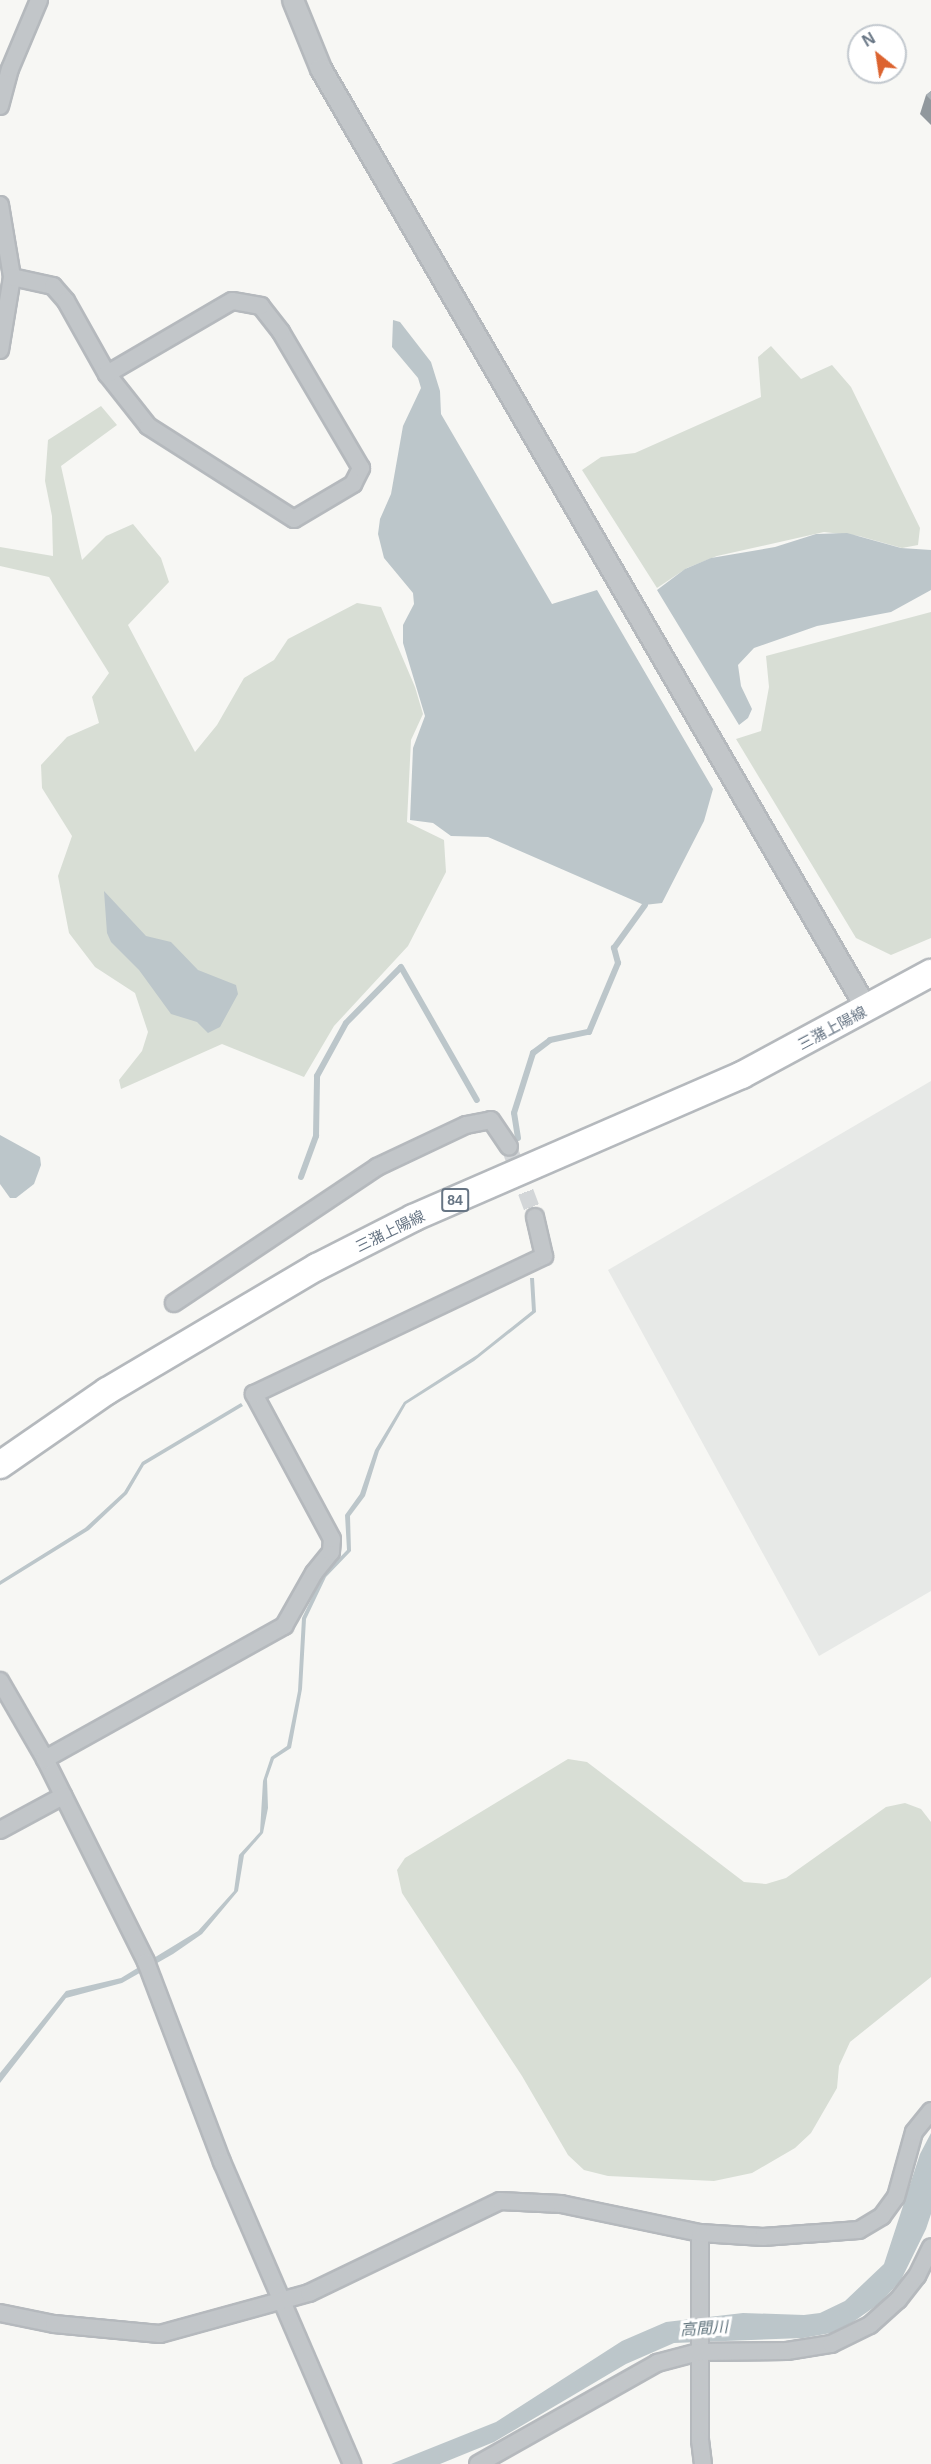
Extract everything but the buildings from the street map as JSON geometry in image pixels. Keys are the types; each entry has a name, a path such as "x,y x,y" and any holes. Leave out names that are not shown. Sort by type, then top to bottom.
{"main road":[{"name":"三潴上陽線","path":"0,1465 107,1391 317,1267 414,1218 742,1075 867,1010 931,973"}],"street":[{"path":"0,106 10,69 39,0"},
{"path":"293,0 321,69 867,1010"},
{"path":"0,205 12,277 0,350"},
{"path":"12,277 53,286 66,301 107,374 148,426 294,519 353,484 361,468 281,332 261,306 232,301 107,374"},
{"path":"174,1303 377,1167 466,1125 491,1120 509,1147"},
{"path":"45,1759 284,1626 314,1573 331,1552 332,1539 254,1394 544,1256 535,1217"},
{"path":"0,1681 45,1759 147,1966 222,2162 352,2464"},
{"path":"0,1830 63,1796"},
{"path":"0,2313 54,2324 160,2334 281,2298 309,2293 500,2201 561,2204 700,2233 763,2237 859,2230 882,2216 896,2197 914,2132 931,2110"},
{"path":"700,2233 703,2464"},
{"path":"478,2464 657,2363 700,2348 787,2351 831,2344 870,2325 898,2300 917,2276 931,2247"}],"shaded area":[{"path":"771,346 801,379 832,365 851,387 920,528 918,545 902,548 859,536 824,532 717,556 687,568 657,588 582,470 601,457 635,453 761,397 758,357"},
{"path":"101,406 117,425 61,466 82,560 106,536 133,524 161,558 169,582 128,625 195,752 217,725 244,678 274,660 288,639 357,603 381,607 415,687 423,714 411,740 407,822 444,840 446,872 408,946 334,1026 304,1077 222,1044 121,1089 119,1080 142,1051 148,1032 135,993 95,967 69,933 58,876 72,836 42,788 41,765 67,737 99,723 92,697 109,673 49,577 0,566 0,547 53,556 52,516 45,481 48,440"},
{"path":"931,612 931,938 891,955 856,938 736,739 761,731 769,687 766,656"},
{"path":"931,1081 931,1591 819,1656 608,1270"},
{"path":"568,1759 587,1762 744,1882 766,1884 786,1878 886,1807 905,1803 921,1809 931,1822 931,1977 850,2042 839,2066 837,2088 811,2133 795,2148 752,2173 714,2181 608,2176 584,2170 568,2155 522,2076 402,1893 397,1870 405,1858"}],"water":[{"path":"393,320 400,322 431,362 440,391 441,414 552,604 597,590 713,789 704,821 662,903 644,905 488,837 451,836 433,823 410,820 413,748 425,716 403,643 403,625 414,604 413,593 384,558 378,534 380,519 391,494 403,426 421,388 418,378 392,347"},
{"path":"847,533 901,548 931,550 931,590 891,612 817,626 754,648 738,665 741,686 752,709 748,718 739,725 657,590 685,569 711,558 775,547 816,534"},
{"path":"104,891 146,936 171,942 198,970 236,985 238,994 220,1027 208,1033 197,1022 171,1014 139,970 111,942 107,933"},
{"path":"0,1135 40,1157 41,1165 34,1184 16,1198 10,1198 0,1184"},
{"path":"530,1278 534,1278 536,1312 474,1361 406,1404 379,1451 365,1496 350,1516 351,1551 326,1577 306,1619 302,1689 291,1748 274,1759 267,1779 268,1808 263,1833 244,1855 238,1891 202,1934 173,1954 122,1983 66,1998 0,2083 0,2073 66,1991 121,1978 198,1931 234,1891 239,1855 260,1832 263,1781 271,1757 287,1746 298,1691 302,1618 323,1575 347,1550 345,1515 360,1494 375,1450 404,1402 477,1355 532,1311"},
{"path":"241,1403 243,1406 144,1465 127,1494 89,1530 0,1585 0,1581 85,1528 124,1492 142,1462"},
{"name":"高間川","path":"931,2133 931,2214 926,2229 901,2280 880,2303 853,2322 831,2333 803,2338 674,2343 626,2364 494,2442 440,2464 391,2464 496,2422 622,2341 666,2322 743,2313 804,2315 820,2313 845,2301 884,2264 920,2154"}],"waterway":[{"path":"518,1138 514,1113 533,1053 550,1040 589,1032 618,963 614,948 645,905"},
{"path":"301,1177 316,1136 317,1076 346,1023 401,967 477,1100"}],"tunnel":[{"path":"509,1147 535,1217"}]}
